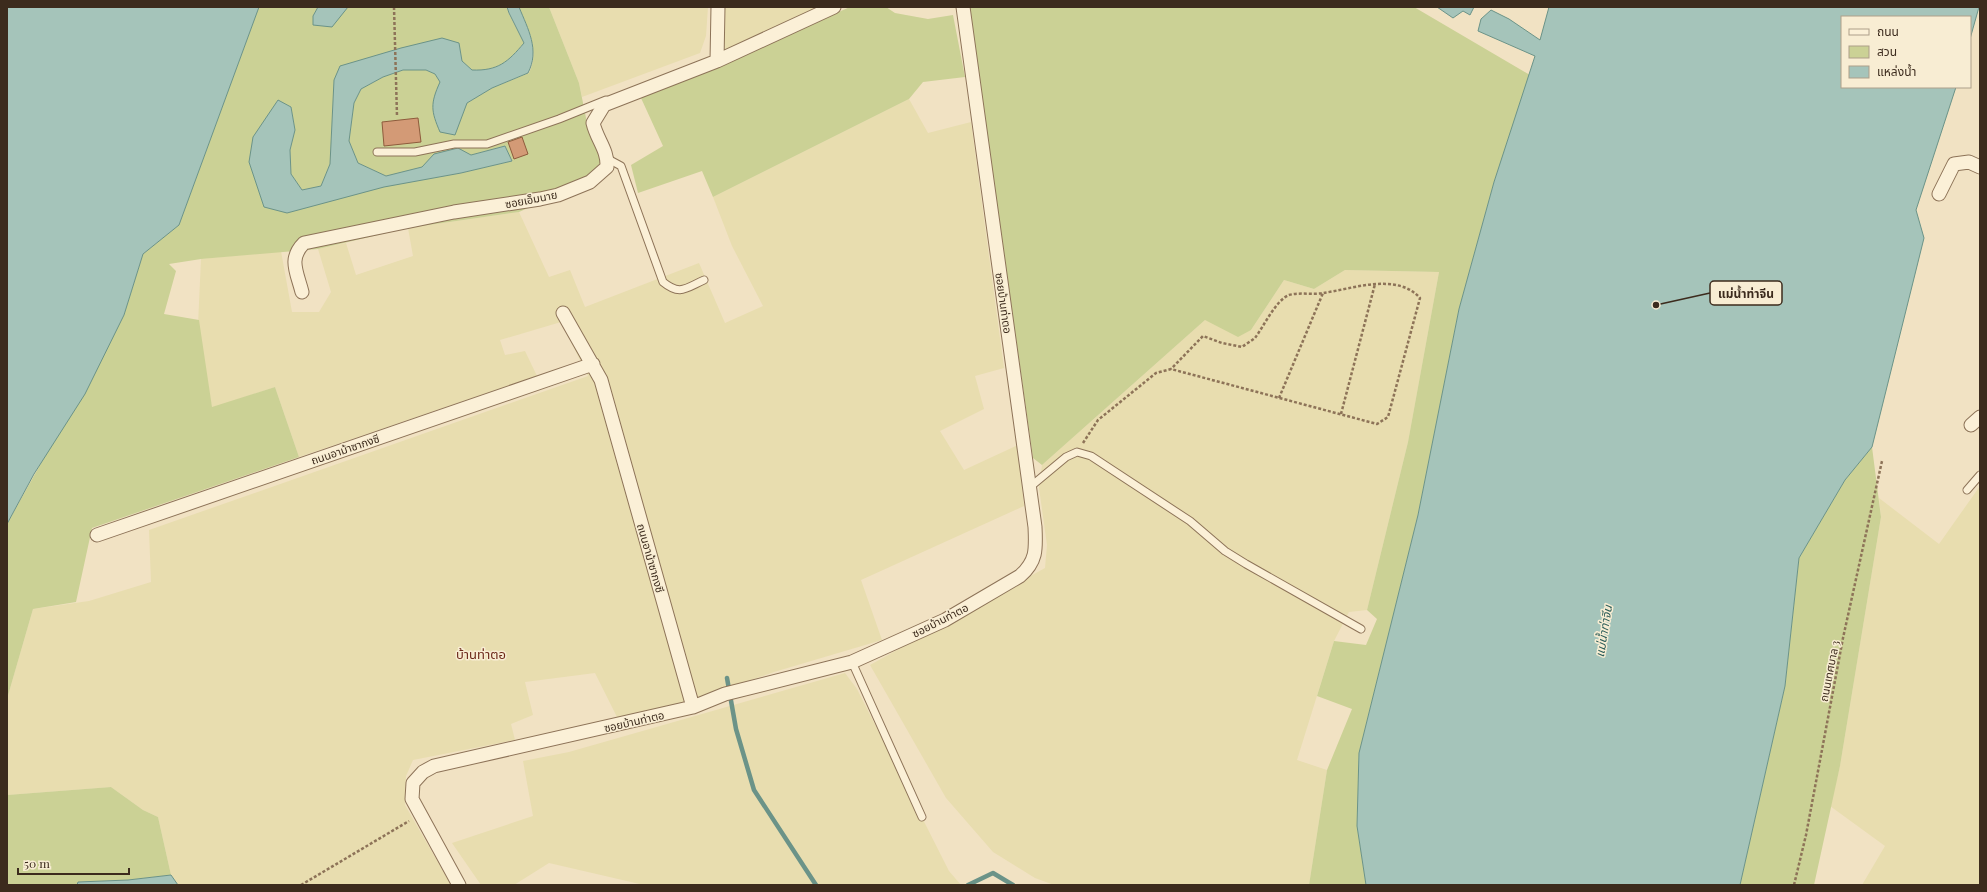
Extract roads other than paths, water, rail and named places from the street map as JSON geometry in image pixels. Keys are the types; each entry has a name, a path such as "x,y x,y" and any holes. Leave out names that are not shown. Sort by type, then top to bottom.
{"street":[{"path":"717,58 718,7"},
{"path":"608,159 608,156 596,134 593,123 604,104 717,58 834,7"},
{"name":"ซอยบ้านท่าตอ","path":"459,885 412,799 413,783 423,772 434,766 693,707 726,694 852,662 945,620 1020,576 1029,568 1036,553 1036,527 963,7"},
{"name":"ซอยเอ็มนาย","path":"302,292 294,262 296,251 304,243 454,212 540,199 590,182 607,167 608,159"},
{"path":"1939,194 1954,164 1968,162 1980,167"},
{"name":"ถนนอาม้าซากงซี","path":"563,313 601,380 693,707"},
{"name":"ถนนอาม้าซากงซี","path":"97,535 593,364"}],"lane":[{"path":"377,152 415,152 454,144 487,144 559,119 717,58"},
{"path":"608,159 622,166 663,282 671,289 681,291 704,280"},
{"path":"1030,487 1066,457 1077,452 1091,456 1177,513 1209,536 1225,551 1361,629"},
{"path":"1967,490 1980,475"},
{"path":"852,662 922,817"}],"water":[{"path":"7,7 259,7 179,225 143,254 124,315 85,394 34,474 7,524"},
{"path":"318,7 348,7 332,27 313,25 313,16"},
{"path":"507,7 519,7 529,31 533,48 533,56 528,73 492,88 467,103 455,135 440,132 433,113 433,102 440,82 435,74 426,70 403,70 383,77 361,89 354,103 349,141 358,163 386,176 422,167 434,154 458,148 471,155 505,146 512,161 461,173 384,187 287,213 264,207 249,162 253,137 278,100 291,107 295,130 290,150 291,174 302,190 321,186 330,164 334,80 340,66 401,48 442,38 459,43 462,61 472,70 496,67 513,55 524,43"},
{"path":"1437,7 1474,7 1470,15 1463,11 1453,18"},
{"path":"1549,7 1979,7 1971,35 1971,16 1841,16 1841,88 1956,88 1916,210 1924,238 1872,447 1845,480 1799,558 1785,686 1740,885 1366,885 1357,826 1359,753 1418,515 1459,309 1494,182 1535,56 1478,31 1481,19 1491,10 1509,19 1540,40"},
{"path":"171,875 178,885 77,885 78,882 128,880"}],"waterway":[{"path":"727,678 736,729 754,790 816,885"},
{"path":"968,885 993,873 1013,885"}],"place":[{"name":"แม่น้ำท่าจีน","path":"1656,305"}],"district":[{"name":"บ้านท่าตอ","path":"481,653"}]}
